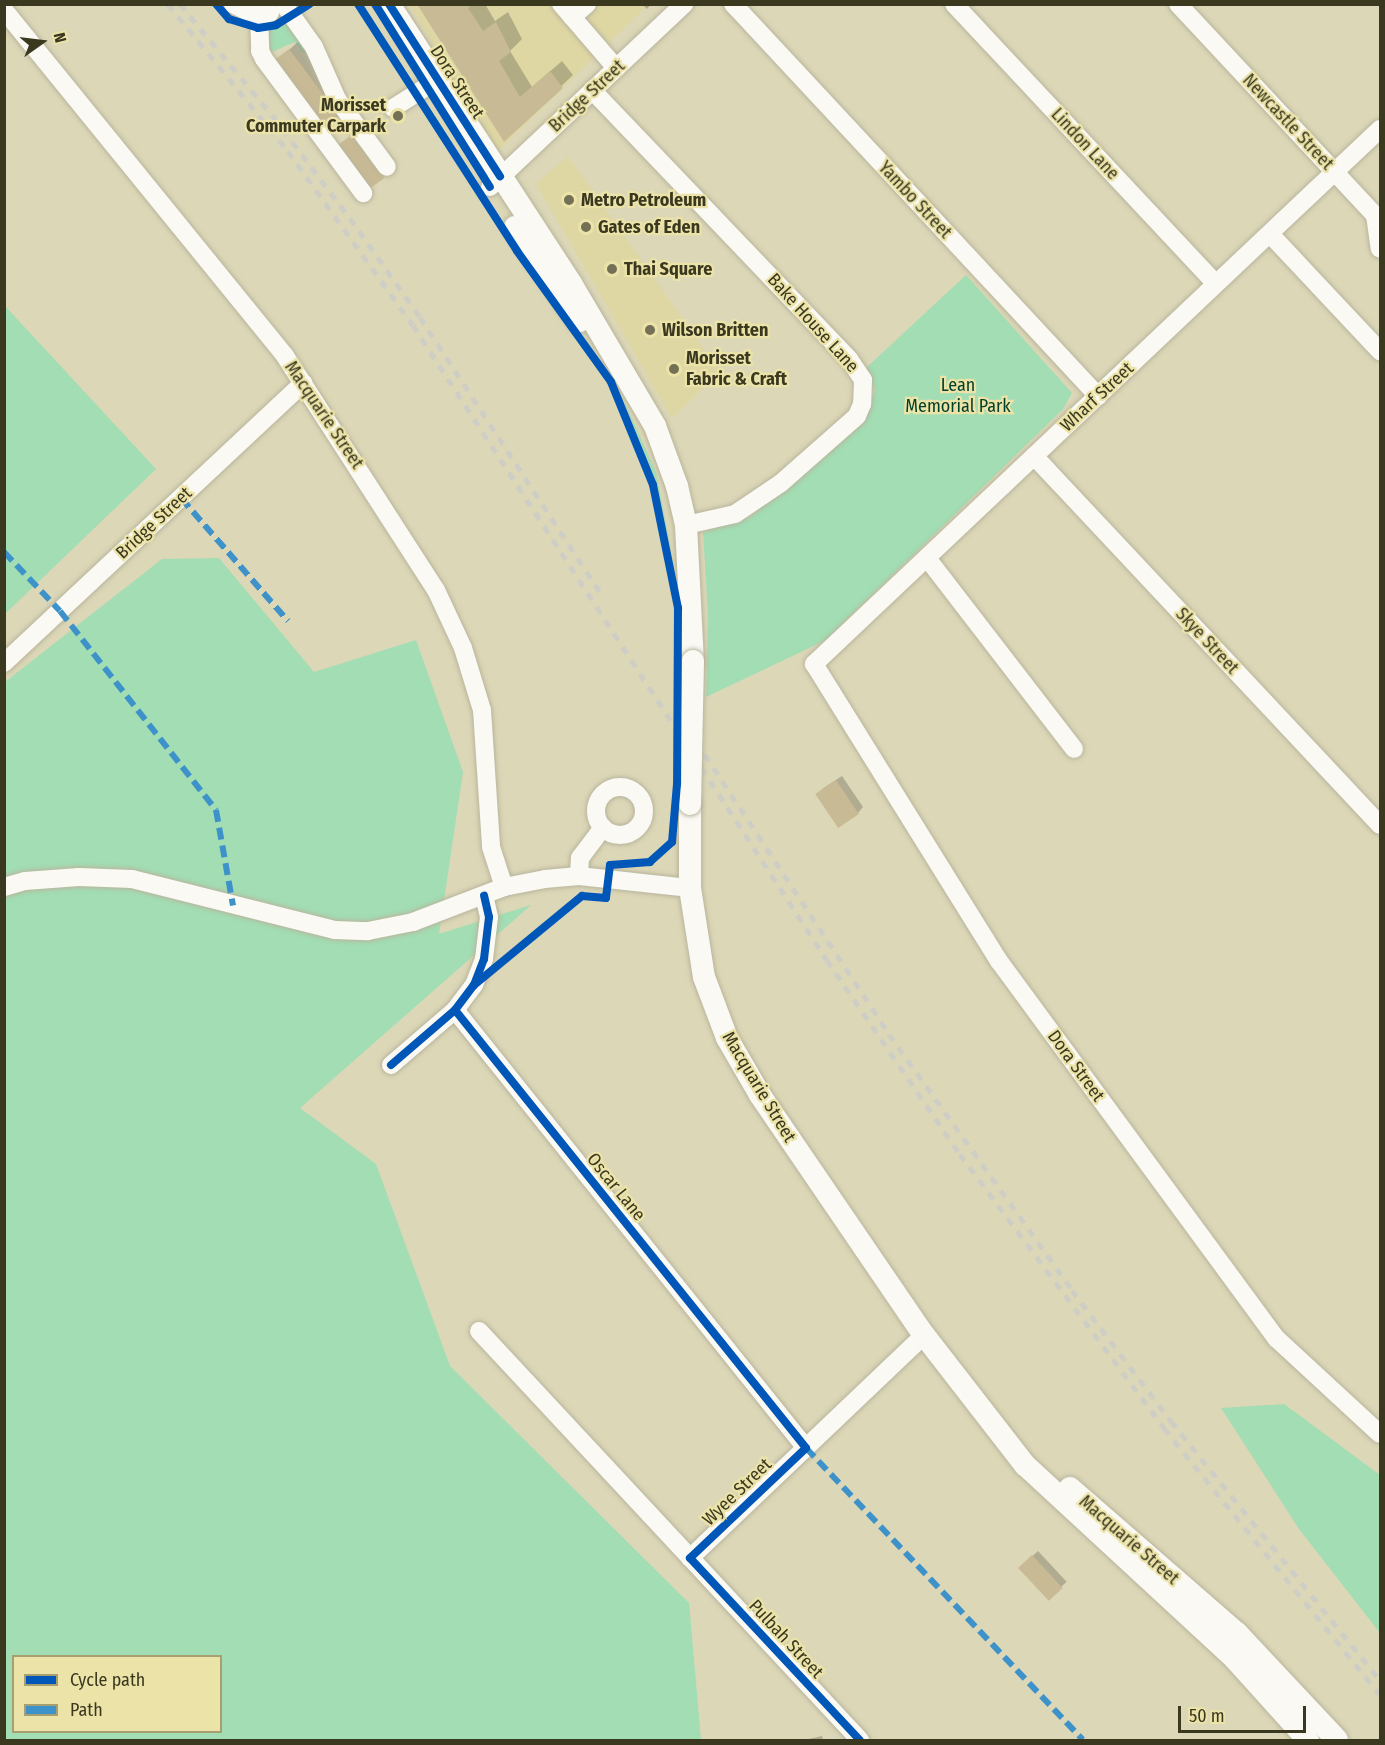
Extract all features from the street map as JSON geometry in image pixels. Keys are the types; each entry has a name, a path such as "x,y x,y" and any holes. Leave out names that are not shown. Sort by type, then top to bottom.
{"main road":[{"name":"Dora Street","path":"375,4 428,86 495,182 572,285 664,448 686,525 693,661"},
{"name":"Dora Street","path":"389,4 495,182"},
{"name":"Macquarie Street","path":"693,661 690,888 704,977 727,1038 760,1095 924,1335 1048,1469 1237,1634 1322,1738"}],"street":[{"path":"233,4 259,14 286,5 314,47 337,99 387,167"},
{"path":"587,4 567,11 616,68"},
{"name":"Bridge Street","path":"495,182 684,4"},
{"name":"Yambo Street","path":"733,4 1098,396"},
{"name":"Lindon Lane","path":"954,4 1216,284"},
{"name":"Newcastle Street","path":"1178,4 1374,215 1380,249"},
{"name":"Macquarie Street","path":"4,10 247,308 303,383 422,566 464,648 482,710 491,847 504,887"},
{"path":"259,14 260,51 264,59 363,193"},
{"path":"393,108 428,86"},
{"name":"Bake House Lane","path":"592,90 849,359 863,380 862,404 856,416 781,483 735,514 686,525"},
{"name":"Wharf Street","path":"814,664 1380,129"},
{"path":"1270,234 1380,351"},
{"name":"Bridge Street","path":"4,663 303,383"},
{"name":"Skye Street","path":"1034,456 1380,825"},
{"path":"927,558 1074,749"},
{"name":"Dora Street","path":"814,664 999,961 1276,1339 1380,1434"},
{"path":"579,876 580,858 603,828"},
{"path":"4,887 25,881 79,877 132,879 335,930 368,931 413,922 504,887 579,876 690,888"},
{"path":"391,1065 455,1010 474,985 484,959 489,917 484,896"},
{"name":"Oscar Lane","path":"455,1010 806,1448"},
{"name":"Pulbah Street","path":"479,1331 860,1740"},
{"name":"Wyee Street","path":"690,1558 924,1335"}],"shaded area":[{"path":"410,5 648,5 496,153"},
{"path":"568,156 720,372 672,418 536,184"}],"green space":[{"path":"286,23 307,52 304,54 295,42 267,54 269,30"},
{"name":"Lean Memorial Park","path":"966,275 1072,393 1063,409 826,640 706,697 708,614 703,532 750,517 865,419 875,390 865,369"},
{"path":"5,306 156,469 5,614"},
{"path":"620,392 656,472 673,559 655,478"},
{"path":"219,558 314,672 416,640 463,772 439,934 531,905 300,1108 376,1164 450,1366 689,1603 701,1740 5,1740 5,682 162,559"},
{"path":"1284,1404 1380,1475 1380,1633 1299,1529 1221,1408"}],"building":[{"path":"417,4 473,4 468,8 483,31 496,22 511,52 499,61 520,97 550,71 563,88 504,142"},
{"path":"289,49 340,116 324,128 274,60"},
{"path":"353,134 385,178 369,189 337,146"},
{"path":"836,780 859,814 838,828 815,794"},
{"path":"1032,1555 1063,1588 1049,1601 1018,1568"}],"railway":[{"path":"168,4 288,151 413,325 827,960 960,1154 1164,1428 1380,1695"},
{"path":"180,4 273,116 350,218 420,317 603,597"},
{"path":"696,741 889,1034 1072,1290 1171,1421 1380,1680"}],"marked path":[{"path":"181,498 288,621"},
{"path":"4,552 60,611 216,810 233,905"},
{"path":"806,1448 1083,1740"}],"cycle path":[{"path":"216,4 229,19 258,28 276,25 309,4"},
{"path":"358,4 517,251 611,382 653,485 678,608 677,784 672,842 650,862 610,865 606,898 582,896 474,985"},
{"path":"375,4 490,187"},
{"path":"389,4 500,176"},
{"path":"391,1065 455,1010 474,985 484,959 489,917 484,896"},
{"path":"455,1010 806,1448 690,1558 860,1740"}],"place":[{"name":"Morisset Commuter Carpark","path":"398,116"},
{"name":"Metro Petroleum","path":"569,200"},
{"name":"Gates of Eden","path":"586,227"},
{"name":"Thai Square","path":"612,269"},
{"name":"Wilson Britten","path":"650,330"},
{"name":"Morisset Fabric & Craft","path":"674,369"}]}
